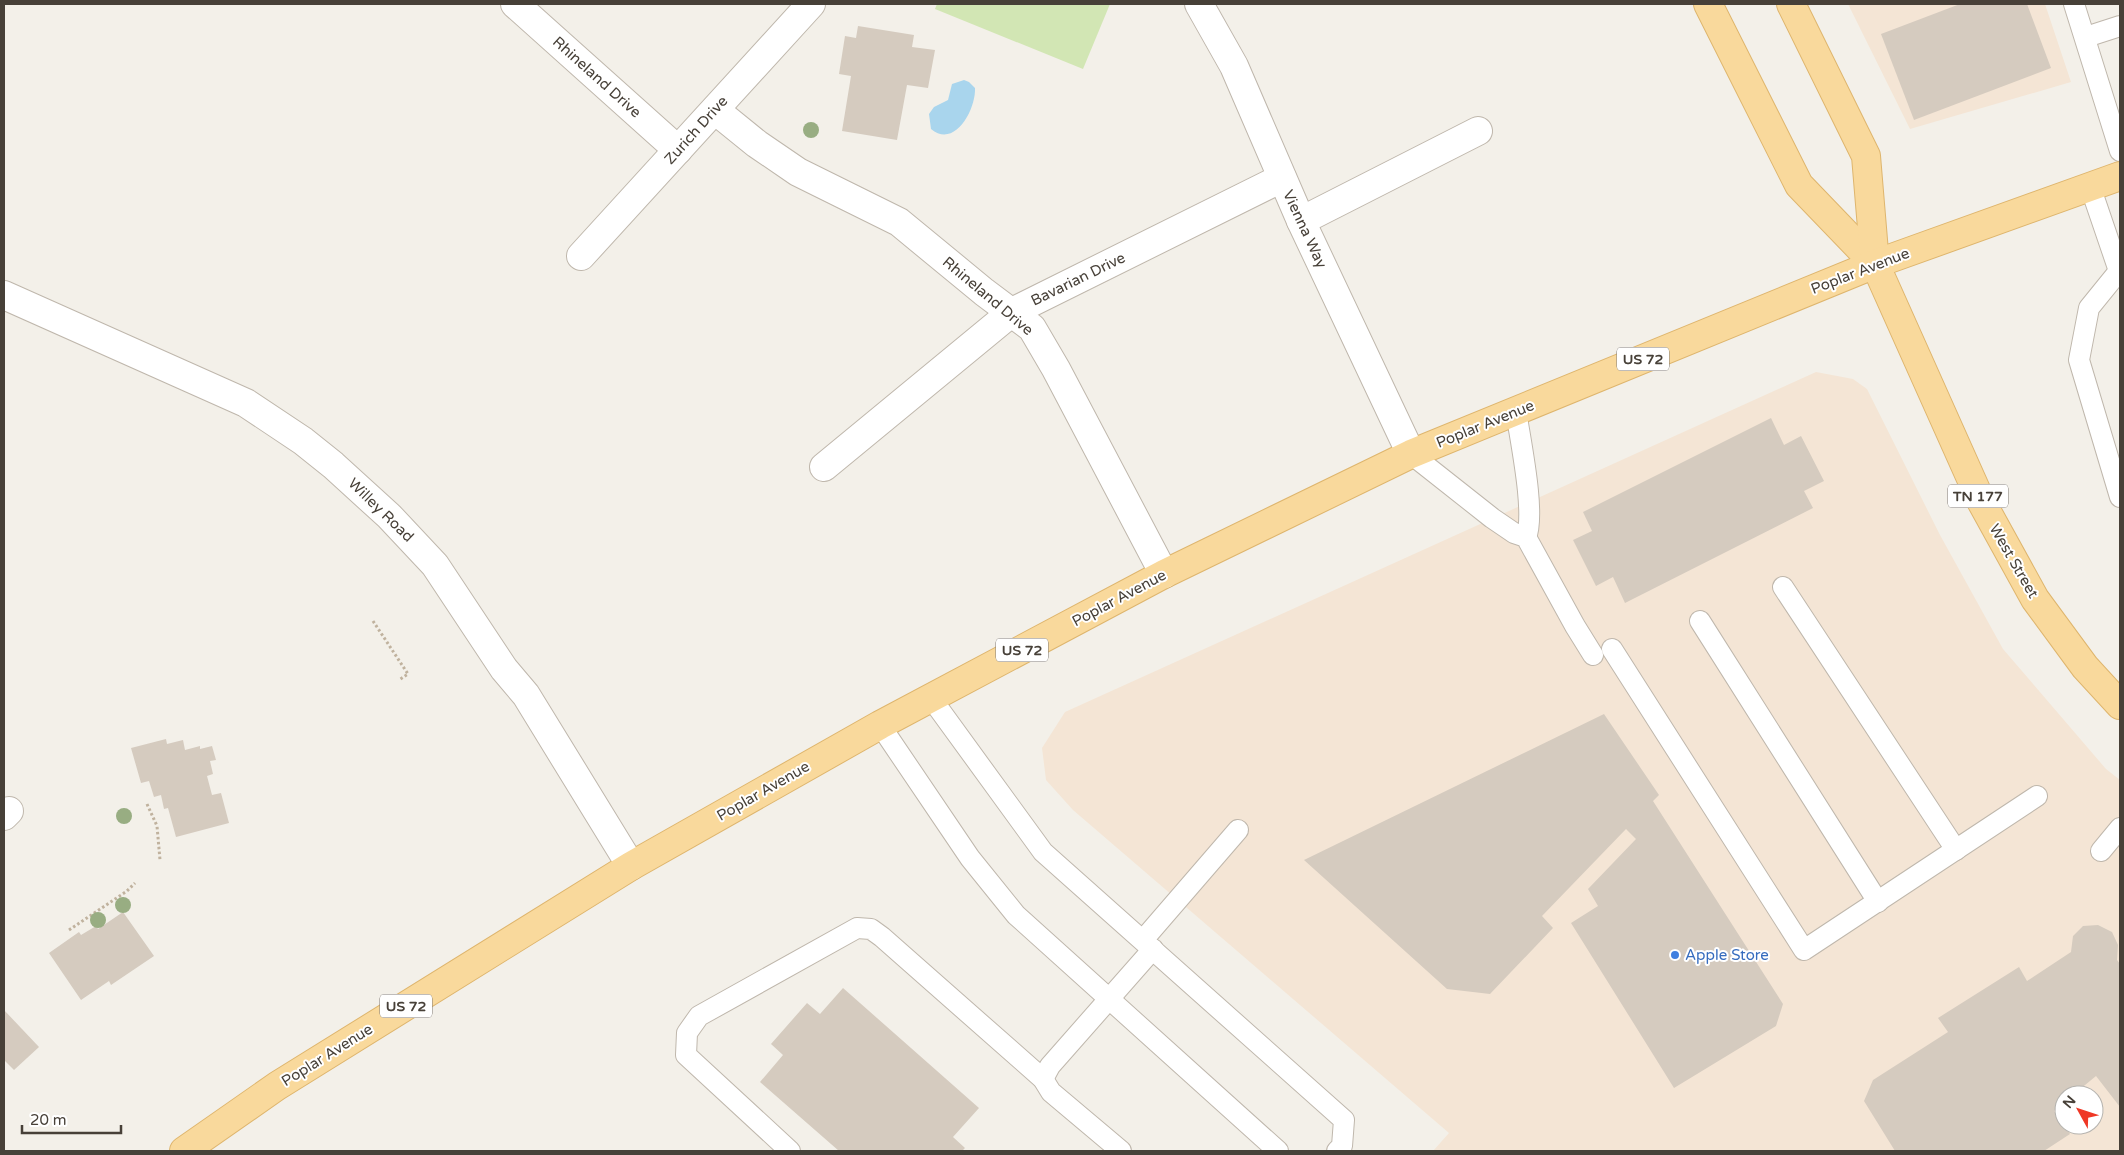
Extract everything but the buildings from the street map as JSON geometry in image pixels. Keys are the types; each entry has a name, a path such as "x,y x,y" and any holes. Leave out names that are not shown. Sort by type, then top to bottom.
{"main road":[{"path":"1708,4 1800,185 1875,264"},
{"path":"1791,4 1866,156 1875,264"},
{"name":"Poplar Avenue","path":"184,1151 277,1086 631,866 880,725 1164,574 1411,454 1875,264 2120,176"},
{"name":"West Street","path":"1875,264 1994,526 2035,599 2085,667 2120,705"}],"street":[{"name":"Rhineland Drive","path":"515,4 678,150"},
{"name":"Zurich Drive","path":"581,256 811,4"},
{"name":"Vienna Way","path":"1198,4 1234,66 1301,221 1411,454"},
{"name":"Rhineland Drive","path":"715,110 757,144 798,172 899,222 984,292 1032,328 1056,369 1164,574"},
{"path":"1301,221 1478,131"},
{"name":"Bavarian Drive","path":"824,467 1012,312 1282,178"},
{"name":"Willey Road","path":"4,296 246,403 303,441 354,484 389,516 434,565 504,669 526,694 631,866"}],"lane":[{"path":"2074,4 2086,37 2120,151"},
{"path":"2086,37 2120,26"},
{"path":"2090,186 2119,271 2089,308 2079,360 2120,497"},
{"path":"1516,411 1529,506 1529,530 1526,537"},
{"path":"1411,454 1492,518 1514,533 1526,537 1575,626 1602,652 1804,950 2038,796"},
{"path":"1783,587 1956,850"},
{"path":"1700,621 1878,902"},
{"path":"931,698 1043,852 1344,1120 1342,1146 1337,1151"},
{"path":"880,725 970,858 1016,915 1278,1151"},
{"path":"2102,851 2120,828"},
{"path":"1043,1079 1050,1066 1110,998 1148,945 1238,830"},
{"path":"790,1151 686,1055 687,1033 699,1016 857,928 871,929 882,937 1043,1079 1051,1092 1121,1151"}],"path":[{"path":"373,621 408,674 399,680"},
{"path":"146,804 157,826 160,860"},
{"path":"69,930 127,891 135,883"}],"shaded area":[{"path":"1848,4 2045,4 2071,82 1910,129"},
{"path":"1816,372 1853,379 1867,389 1940,535 2003,649 2106,769 2120,780 2120,1151 1433,1151 1449,1133 1073,810 1046,780 1042,748 1065,712"}],"green space":[{"path":"937,4 1110,4 1083,69 935,9"}],"water":[{"path":"964,80 975,88 972,106 968,115 956,130 948,134 940,134 931,129 929,114 934,107 948,100 952,84"}],"place":[{"name":"Apple Store","path":"1675,955"}]}
